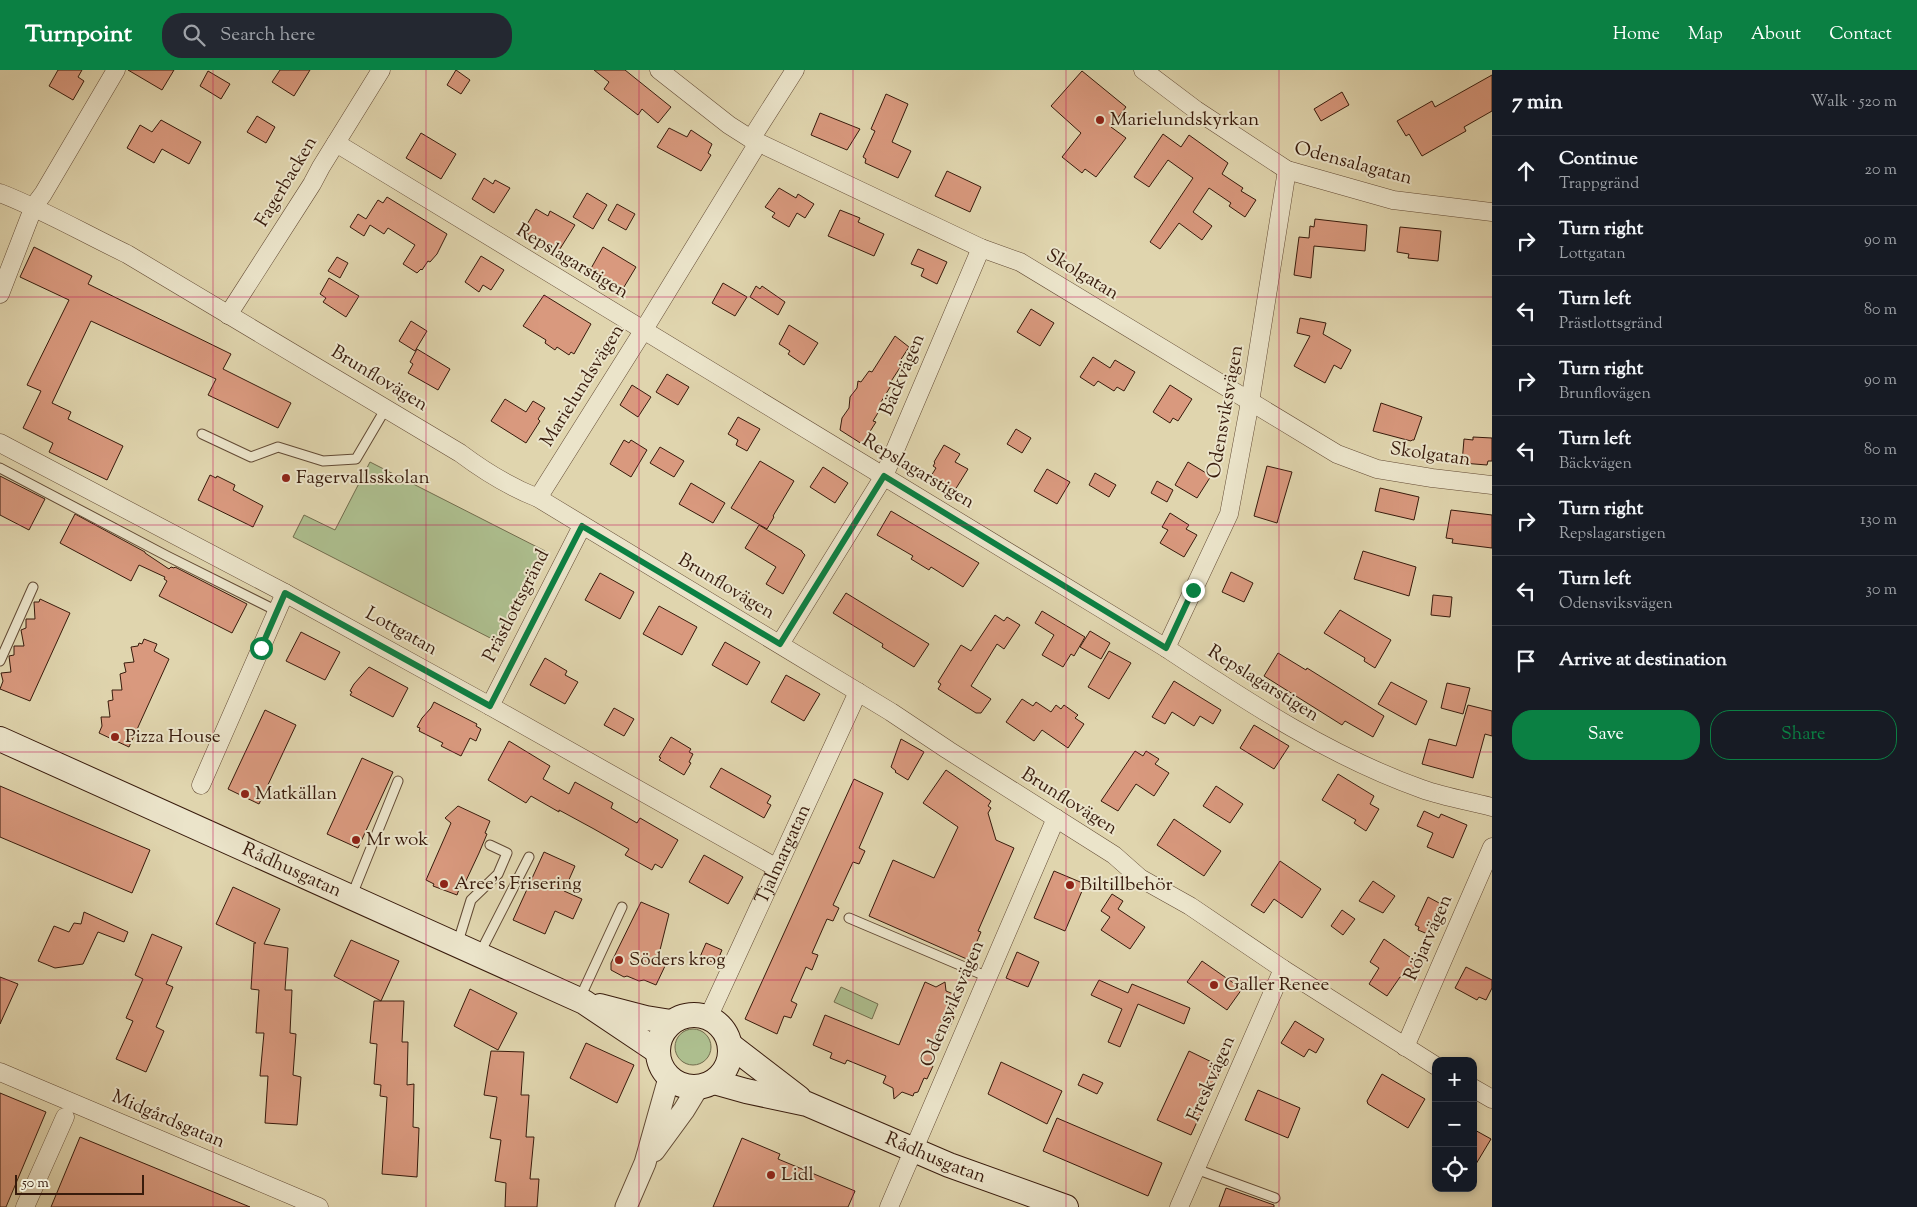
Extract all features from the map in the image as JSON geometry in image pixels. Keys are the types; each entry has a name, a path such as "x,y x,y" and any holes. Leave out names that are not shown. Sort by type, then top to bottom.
{"main road":[{"name":"Rådhusgatan","path":"0,739 581,1001 657,1051"},
{"name":"Rådhusgatan","path":"581,1001 646,1018 671,1022"},
{"path":"694,1014 708,1018 718,1023 726,1033 730,1045 727,1066 722,1075 706,1084 688,1087 669,1078 660,1066 657,1051 661,1035 671,1022 682,1016 694,1014"},
{"name":"Rådhusgatan","path":"730,1045 807,1104"},
{"name":"Rådhusgatan","path":"706,1084 807,1104 949,1165 1066,1207"}],"street":[{"path":"0,294 34,206 43,194 116,70"},
{"name":"Fagerbacken","path":"228,315 302,201 381,70"},
{"name":"Skolgatan","path":"659,70 729,125 754,141 980,248 1020,262 1337,454 1377,469 1492,485"},
{"name":"Marielundsvägen","path":"538,498 643,331 795,70"},
{"name":"Odensalagatan","path":"1143,70 1196,110 1287,170 1392,200 1492,212"},
{"name":"Repslagarstigen","path":"336,143 1166,648 1267,714 1350,760 1423,790 1492,807"},
{"name":"Odensviksvägen","path":"1166,648 1229,514 1250,402 1287,170"},
{"name":"Brunflovägen","path":"0,193 34,206 74,229 127,254 386,408 499,479 518,490 538,498 780,644 1056,818 1100,848 1114,855 1140,878 1190,906 1284,969 1432,1064"},
{"name":"Bäckvägen","path":"780,644 884,476 980,248"},
{"name":"Lottgatan","path":"0,443 285,593 777,868"},
{"name":"Prästlottsgränd","path":"490,706 582,526"},
{"path":"201,785 285,593"},
{"name":"Tjalmargatan","path":"708,1018 858,692"},
{"name":"Odensviksvägen","path":"889,1207 1056,818"},
{"name":"Röjarvägen","path":"1405,1047 1492,847"},
{"name":"Freskvägen","path":"1179,1207 1284,969"},
{"name":"Midgårdsgatan","path":"0,1072 319,1207"},
{"path":"626,1207 645,1163 669,1078"},
{"path":"645,1163 684,1110 706,1084"},
{"path":"1477,1090 1492,1099"},
{"path":"25,1207 65,1117"}],"lane":[{"path":"202,434 251,456 278,446 323,462 356,459 386,408"},
{"path":"0,468 166,556 277,611"},
{"path":"0,661 33,587"},
{"path":"351,898 398,781"},
{"path":"457,945 471,900 498,874 507,853 490,845"},
{"path":"478,955 529,857"},
{"path":"581,1001 622,908"},
{"path":"849,918 988,977"},
{"path":"1196,1168 1275,1198"}],"green space":[{"path":"370,462 545,551 498,642 293,537 304,515 335,530"},
{"path":"841,987 878,1004 872,1019 834,1002"},
{"path":"693,1029 706,1034 711,1047 706,1060 693,1065 680,1060 675,1047 680,1034"}],"building":[{"path":"58,70 82,70 78,77 84,81 73,100 49,86"},
{"path":"128,70 174,70 162,90"},
{"path":"280,70 310,70 294,96 272,82"},
{"path":"456,70 470,80 461,94 447,85"},
{"path":"594,70 625,70 671,107 658,123 642,109 638,115 604,89 609,82"},
{"path":"208,71 230,84 221,99 200,86"},
{"name":"Marielundskyrkan","path":"1082,71 1126,107 1111,127 1126,138 1096,177 1085,169 1082,173 1062,157 1081,133 1051,106"},
{"path":"1492,75 1492,111 1464,127 1466,131 1422,156 1409,134 1406,136 1397,121 1432,101 1435,107"},
{"path":"1342,92 1349,105 1321,121 1314,109"},
{"path":"886,94 908,104 892,142 911,151 898,178 865,163 866,159 863,157 875,131 871,129"},
{"path":"820,113 860,129 847,150 811,135"},
{"path":"257,116 275,127 266,143 247,132"},
{"path":"161,120 201,142 189,164 162,149 154,163 127,148 140,125 152,132"},
{"path":"669,128 687,137 691,130 712,144 708,153 711,155 701,171 657,147"},
{"path":"421,133 456,154 441,179 406,158"},
{"path":"1163,134 1181,147 1189,135 1228,163 1222,174 1243,188 1241,191 1256,200 1245,217 1229,206 1231,203 1209,188 1193,212 1212,226 1202,240 1179,223 1160,249 1150,242 1193,178 1168,160 1149,187 1134,177"},
{"path":"947,171 981,187 970,212 935,196"},
{"path":"484,178 493,184 495,180 510,188 494,213 472,199"},
{"path":"779,188 796,198 798,194 814,204 805,218 797,213 789,227 772,217 775,213 765,207"},
{"path":"587,193 607,205 593,229 573,217"},
{"path":"387,197 447,234 437,254 417,273 403,264 415,245 388,228 384,234 370,225 364,236 350,227 358,214 366,219 378,200 383,203"},
{"path":"617,204 635,214 626,230 608,220"},
{"path":"536,209 548,216 550,211 575,225 558,252 523,231"},
{"path":"840,210 860,218 858,222 884,234 874,256 828,236"},
{"path":"1315,219 1367,225 1365,251 1314,246 1311,278 1294,275 1299,237 1309,238 1310,226 1314,227"},
{"path":"1400,227 1441,231 1438,261 1408,258 1409,254 1397,252"},
{"path":"34,247 92,276 88,284 231,354 223,369 291,403 278,428 208,395 216,379 91,321 52,403 71,412 68,419 123,446 107,480 49,452 53,443 23,428 41,391 27,385 69,300 20,277"},
{"path":"603,247 636,267 621,292 589,272"},
{"path":"918,249 947,262 937,284 921,276 924,269 911,264"},
{"path":"481,256 504,270 491,290 483,285 479,292 465,282"},
{"path":"337,257 348,263 340,278 328,271"},
{"path":"329,278 359,296 346,317 323,302 326,298 320,294"},
{"path":"723,283 747,297 735,316 712,303"},
{"path":"756,286 760,289 762,286 785,302 778,315 750,297"},
{"path":"544,295 591,324 574,354 571,352 569,355 557,347 555,350 545,343 546,340 523,326"},
{"path":"1031,309 1054,323 1040,346 1017,332"},
{"path":"1300,318 1326,323 1323,334 1351,350 1341,369 1334,365 1325,383 1294,366 1310,336 1297,333"},
{"path":"411,321 427,331 415,351 399,341"},
{"path":"789,325 818,343 804,365 788,354 790,351 779,344"},
{"path":"895,336 909,347 898,364 901,366 881,402 884,403 873,421 876,422 862,444 840,430 842,418 849,408 850,397 857,388 858,381 861,382 869,371 872,372"},
{"path":"417,349 450,369 438,390 408,373 413,364 410,362"},
{"path":"1093,357 1110,368 1115,360 1135,372 1124,391 1117,387 1114,391 1098,381 1094,386 1080,377"},
{"path":"667,374 689,387 678,405 656,392"},
{"path":"632,385 651,397 638,417 620,405"},
{"path":"1170,385 1192,399 1178,421 1173,418 1170,423 1153,412"},
{"path":"505,399 526,412 533,401 545,408 538,419 540,421 526,443 491,421"},
{"path":"1381,403 1422,417 1414,440 1411,441 1373,431"},
{"path":"738,417 760,429 747,451 736,445 738,440 728,434"},
{"path":"1016,429 1031,438 1022,453 1007,444"},
{"path":"1473,437 1492,438 1492,461 1488,461 1487,465 1462,463 1464,439 1473,440"},
{"path":"624,440 629,443 631,440 647,450 631,477 610,464"},
{"path":"944,445 960,454 955,462 968,469 955,490 931,476 936,468 933,466 934,462"},
{"path":"660,447 684,461 674,477 650,463"},
{"path":"760,461 794,481 767,529 731,508"},
{"path":"1188,462 1211,476 1197,498 1175,485"},
{"path":"1267,466 1292,472 1277,523 1254,516"},
{"path":"823,467 848,483 835,503 810,487"},
{"path":"1047,469 1070,482 1057,504 1034,491"},
{"path":"1095,473 1116,485 1109,497 1089,485"},
{"path":"210,475 216,478 217,476 235,485 233,490 263,506 253,527 198,500"},
{"path":"0,476 45,499 29,530 0,515"},
{"path":"1157,481 1173,490 1167,502 1151,493"},
{"path":"691,483 725,503 713,523 679,504"},
{"path":"1380,488 1419,497 1414,520 1375,511"},
{"path":"1451,510 1492,515 1492,548 1452,543 1453,539 1446,538"},
{"path":"891,511 979,563 963,587 931,567 929,570 911,559 913,556 877,535"},
{"path":"1170,513 1189,525 1186,529 1197,535 1184,557 1160,543 1168,530 1162,527"},
{"path":"75,514 145,552 169,569 175,567 247,604 232,633 159,596 167,581 164,579 165,577 139,565 131,581 60,543"},
{"path":"759,525 802,551 805,555 783,594 766,584 776,567 745,548"},
{"path":"1363,551 1416,567 1409,596 1354,579"},
{"path":"1231,572 1253,583 1244,602 1222,592"},
{"path":"600,573 634,592 620,619 585,600"},
{"path":"846,593 929,644 914,667 882,647 883,644 833,613"},
{"path":"1433,595 1452,597 1450,617 1431,615"},
{"path":"40,599 70,613 30,701 0,689 3,681 1,673 11,672 9,656 14,655 14,646 24,646 21,630 26,628 26,619 35,619 34,602 39,602"},
{"path":"659,606 697,627 682,655 643,634"},
{"path":"1340,610 1391,640 1375,668 1364,661 1365,658 1324,633"},
{"path":"1042,611 1085,637 1074,656 1071,654 1063,667 1042,655 1054,635 1035,623"},
{"path":"995,615 1004,621 1007,617 1020,625 1004,649 997,644 971,686 991,699 981,713 976,713 938,689 941,684 938,682 961,645 971,651"},
{"path":"1090,631 1110,643 1101,659 1080,647"},
{"path":"301,632 340,652 325,680 286,661"},
{"path":"144,639 157,644 154,651 169,659 129,747 99,733 102,726 101,717 110,717 108,701 113,700 112,690 122,690 120,674 126,672 124,663 134,662 131,647 138,646 139,643 142,644"},
{"path":"725,642 760,662 747,685 712,665"},
{"path":"1109,651 1131,663 1109,699 1088,687"},
{"path":"1278,653 1306,670 1307,668 1384,716 1373,737 1345,721 1342,725 1264,676"},
{"path":"545,658 567,671 565,675 578,682 565,704 530,685"},
{"path":"369,667 408,688 393,717 350,695 354,684"},
{"path":"786,675 820,694 804,721 771,702"},
{"path":"1174,681 1221,710 1213,724 1200,716 1194,726 1172,712 1165,724 1152,717"},
{"path":"1391,682 1427,701 1416,725 1378,704"},
{"path":"1447,683 1470,688 1463,714 1441,708"},
{"path":"1022,699 1033,706 1036,702 1051,712 1056,705 1061,709 1064,705 1078,715 1075,718 1084,724 1068,748 1042,730 1034,741 1006,722"},
{"path":"434,702 477,724 476,726 481,729 476,741 470,738 461,756 441,746 443,743 419,731 420,728 417,727"},
{"path":"1468,705 1492,711 1492,736 1485,734 1473,778 1422,764 1429,739 1456,746"},
{"path":"614,708 634,719 624,736 604,725"},
{"path":"265,710 296,725 259,804 228,789"},
{"path":"1254,725 1289,746 1274,769 1240,748"},
{"path":"671,737 691,749 689,752 693,754 689,762 691,763 684,775 659,760"},
{"path":"901,739 924,752 908,780 895,772 891,767"},
{"path":"509,741 550,766 543,779 569,794 575,782 613,803 611,808 637,823 640,818 678,840 662,868 655,864 652,870 625,855 629,849 594,829 531,796 526,803 488,780"},
{"path":"1135,751 1143,756 1146,751 1159,759 1155,764 1169,773 1154,796 1136,784 1118,811 1101,801"},
{"path":"362,758 393,772 358,848 327,834"},
{"path":"721,768 771,796 767,803 771,805 764,818 710,787"},
{"path":"946,770 991,801 988,806 991,808 988,813 996,840 1014,848 978,931 981,932 969,960 869,916 893,860 934,878 958,827 923,803"},
{"path":"1338,774 1374,796 1370,804 1379,809 1366,831 1354,823 1356,820 1322,800"},
{"path":"854,779 883,793 859,848 865,851 859,864 853,862 833,905 839,908 833,921 827,919 812,953 818,955 812,970 806,967 791,1001 797,1004 791,1018 784,1016 777,1034 745,1019"},
{"path":"0,786 150,850 132,893 0,837"},
{"path":"1216,786 1243,804 1230,823 1203,806"},
{"path":"458,806 490,821 479,853 464,885 461,884 457,895 433,886 434,884 426,880 451,823 445,818"},
{"path":"1424,811 1439,818 1441,814 1467,825 1453,858 1427,847 1433,833 1417,826"},
{"path":"1174,819 1221,851 1204,876 1157,845"},
{"path":"544,852 575,866 564,891 582,899 573,919 555,911 545,934 513,920"},
{"path":"704,855 743,877 728,904 689,882"},
{"path":"1280,861 1321,889 1302,918 1274,899 1264,913 1251,905"},
{"path":"1054,871 1085,884 1065,931 1034,918"},
{"path":"1373,881 1395,896 1383,913 1359,901"},
{"path":"233,887 280,909 264,944 288,948 285,990 292,990 290,1033 296,1034 293,1075 301,1077 297,1125 265,1123 268,1076 260,1076 264,1033 256,1033 259,990 251,989 254,943 256,943 216,924"},
{"path":"1112,894 1123,901 1118,909 1145,927 1130,949 1101,930 1110,917 1101,911"},
{"path":"1428,897 1441,904 1437,912 1440,914 1430,935 1418,930 1419,927 1415,925"},
{"path":"641,902 669,914 657,962 665,966 656,985 644,980 639,981 627,976 624,977 611,970 611,963"},
{"path":"1342,910 1355,919 1343,935 1331,926"},
{"path":"84,912 128,932 124,942 98,932 83,964 55,968 38,961 54,926 69,932 74,923 81,924"},
{"path":"152,934 182,947 166,984 173,987 156,1027 164,1031 146,1072 116,1059 133,1021 126,1018 143,979 135,975"},
{"path":"1384,939 1417,962 1410,973 1400,977 1387,996 1369,984 1379,968 1370,962"},
{"path":"351,940 399,961 381,1001 334,976"},
{"path":"706,943 722,950 716,964 700,957"},
{"path":"1017,952 1039,962 1028,987 1006,978"},
{"name":"Galler Renee","path":"1202,961 1242,989 1227,1010 1187,982"},
{"path":"1466,967 1492,980 1492,988 1486,1000 1479,997 1477,1000 1455,988"},
{"path":"0,977 18,984 0,1024"},
{"path":"1099,980 1128,993 1132,984 1190,1008 1184,1024 1138,1004 1120,1047 1108,1042 1122,1009 1091,995"},
{"path":"925,982 936,987 945,982 946,991 956,995 956,1002 950,1016 954,1017 948,1031 944,1030 930,1064 933,1066 927,1079 924,1078 918,1092 914,1093 913,1096 902,1092 894,1099 893,1088 883,1083 886,1076 847,1060 845,1064 830,1058 832,1053 813,1045 825,1015 899,1045"},
{"path":"470,989 517,1013 498,1050 454,1026"},
{"path":"374,1001 404,1001 402,1042 408,1042 407,1085 414,1084 413,1127 419,1128 417,1177 382,1174 387,1097 380,1096 381,1085 374,1084 377,1044 370,1043"},
{"path":"1295,1021 1324,1039 1316,1053 1309,1049 1304,1057 1281,1043"},
{"path":"586,1043 634,1065 617,1103 570,1078"},
{"path":"491,1051 524,1052 521,1095 529,1095 526,1137 534,1137 530,1179 539,1179 537,1207 505,1207 506,1183 495,1181 501,1140 490,1138 497,1097 484,1095"},
{"path":"1189,1051 1222,1067 1191,1135 1157,1120"},
{"path":"1001,1062 1062,1091 1047,1124 988,1094"},
{"path":"1083,1074 1103,1083 1097,1094 1078,1085"},
{"path":"1382,1074 1425,1099 1408,1128 1368,1104 1367,1101"},
{"path":"1258,1090 1300,1108 1288,1138 1245,1120"},
{"path":"0,1093 46,1112 6,1207 0,1207"},
{"path":"1057,1118 1162,1163 1148,1196 1043,1151"},
{"path":"1477,1131 1491,1139 1477,1162"},
{"path":"80,1137 250,1207 51,1207"},
{"name":"Lidl","path":"742,1138 780,1154 778,1159 855,1191 848,1207 713,1207"},
{"path":"1226,1188 1274,1205 1274,1207 1219,1207"}],"place":[{"name":"Marielundskyrkan","path":"1100,120"},
{"name":"Fagervallsskolan","path":"286,478"},
{"name":"Pizza House","path":"115,737"},
{"name":"Matkällan","path":"245,794"},
{"name":"Mr wok","path":"356,840"},
{"name":"Aree's Frisering","path":"444,884"},
{"name":"Biltillbehör","path":"1070,885"},
{"name":"Söders krog","path":"619,960"},
{"name":"Galler Renee","path":"1214,985"},
{"name":"Lidl","path":"771,1175"}],"route":[{"path":"261,648 285,593 490,706 582,526 780,644 884,476 1166,648 1193,590"}]}
